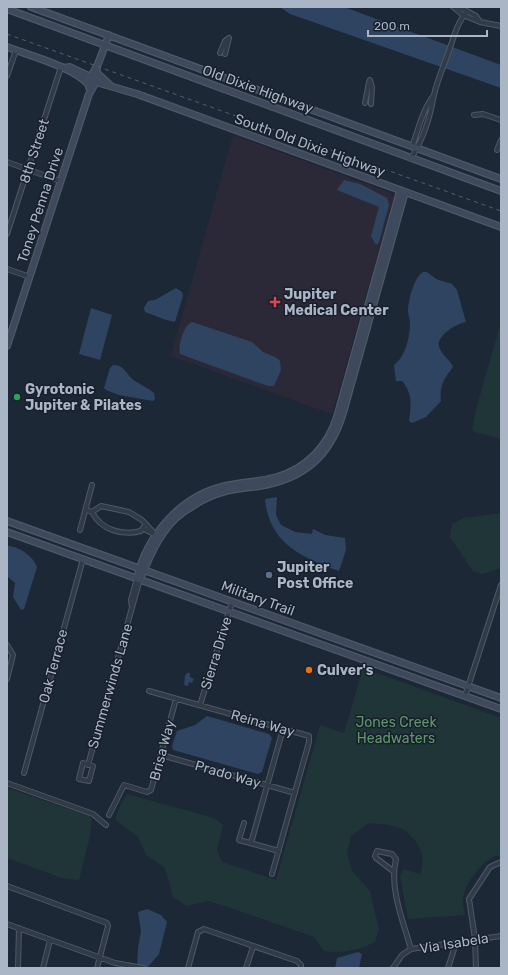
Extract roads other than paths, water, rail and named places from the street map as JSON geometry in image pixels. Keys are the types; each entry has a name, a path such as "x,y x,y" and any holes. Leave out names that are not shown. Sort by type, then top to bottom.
{"main road":[{"name":"Old Dixie Highway","path":"31,7 501,179"},
{"name":"Old Dixie Highway","path":"7,10 501,191"},
{"name":"Toney Penna Drive","path":"89,94 91,77 109,35"},
{"path":"7,47 83,77 89,85"},
{"name":"Toney Penna Drive","path":"7,346 89,94 96,82 98,74 97,66"},
{"path":"62,68 70,68 91,77"},
{"name":"South Old Dixie Highway","path":"98,74 111,86"},
{"name":"South Old Dixie Highway","path":"96,82 111,86 501,227"},
{"path":"142,570 142,558 156,535 179,510 200,496 224,486 278,477 309,461 322,448 337,417 402,192"},
{"path":"139,579 151,553 168,528 181,514 222,492 260,486 288,479 315,462 326,451 337,432 343,413 402,192"},
{"name":"Military Trail","path":"7,521 501,698"},
{"name":"Military Trail","path":"7,532 501,709"}],"street":[{"path":"455,7 453,7 463,16 480,22 501,26"},
{"path":"459,7 476,16 480,22"},
{"path":"411,159 421,143 433,106 434,95 452,43 463,16 467,12"},
{"path":"222,53 224,41 229,38"},
{"path":"7,76 16,50"},
{"name":"8th Street","path":"7,234 62,68"},
{"path":"366,103 370,80 372,87 371,104"},
{"path":"416,149 414,144 420,122 428,102 434,95"},
{"path":"474,115 483,114 501,120"},
{"path":"498,150 501,140"},
{"path":"7,162 60,181"},
{"path":"7,269 30,277"},
{"path":"80,530 92,484"},
{"path":"92,512 101,506 117,508 129,512 142,520 144,527"},
{"path":"86,510 92,512 95,519 114,531 125,534 134,533 144,527"},
{"path":"144,527 154,531 156,535"},
{"name":"Oak Terrace","path":"24,773 83,559"},
{"name":"Summerwinds Lane","path":"88,765 139,579"},
{"path":"465,696 501,585"},
{"name":"Sierra Drive","path":"200,706 232,602"},
{"path":"7,645 13,655 7,679"},
{"name":"Reina Way","path":"149,691 309,736 295,793 272,874"},
{"name":"Brisa Way","path":"109,815 124,785 147,792 151,790 176,699"},
{"path":"251,843 283,729"},
{"name":"Prado Way","path":"160,755 295,793"},
{"path":"83,764 88,765 93,766 89,781 79,779 83,764"},
{"path":"7,783 93,814 106,825"},
{"path":"244,823 239,840 278,852"},
{"path":"394,871 374,856 377,852 394,856 396,859 394,886 411,949"},
{"path":"476,968 476,939 469,899 490,867 501,862"},
{"path":"7,886 107,923 108,926 97,968"},
{"path":"7,924 100,958 143,968"},
{"path":"18,928 18,968"},
{"path":"188,968 200,930 204,929 297,961 301,964 301,968"},
{"name":"Via Isabela","path":"393,968 402,954 411,949 501,936"},
{"path":"42,968 50,940"},
{"path":"448,968 456,943"},
{"path":"246,968 253,947"}],"water":[{"path":"280,7 344,7 501,65 501,88 290,14"},
{"path":"344,180 360,184 387,198 389,205 379,242 376,245 371,236 379,207 337,190"},
{"path":"423,272 427,272 436,279 452,284 457,290 466,322 447,331 440,340 440,349 453,367 443,383 441,401 426,417 412,423 409,421 411,405 410,395 402,381 396,381 394,365 398,362 404,352 408,341 410,329 408,311 410,296 414,284"},
{"path":"176,288 182,292 183,296 175,322 145,312 144,308 148,301 155,300"},
{"path":"91,308 112,315 100,360 79,354"},
{"path":"192,322 252,342 263,352 277,358 280,361 281,370 274,386 268,386 180,354 182,336 186,328"},
{"path":"113,365 120,366 132,379 154,393 155,399 153,401 119,395 106,390 104,388 110,368"},
{"path":"277,497 276,515 281,525 295,532 312,534 313,529 325,535 345,538 346,550 339,571 300,554 280,538 273,527 268,514 265,499"},
{"path":"7,546 12,546 25,552 37,567 24,609 21,610 13,597 15,583 7,576"},
{"path":"187,673 190,673 190,677 194,679 192,683 189,682 188,686 184,685 185,676"},
{"path":"207,716 269,734 272,738 262,772 258,774 173,750 172,746 177,731 195,725"},
{"path":"147,909 161,915 167,922 159,954 147,968 137,968 141,931 138,912"},
{"path":"358,952 362,954 359,968 335,968 337,958"}],"railway":[{"path":"7,34 501,211"}],"place":[{"name":"Jupiter Medical Center","path":"275,302"},
{"name":"Gyrotonic Jupiter & Pilates","path":"17,397"},
{"name":"Jupiter Post Office","path":"269,575"},
{"name":"Culver's","path":"309,670"}],"park label":[{"name":"Jones Creek Headwaters","path":"396,730"}]}
